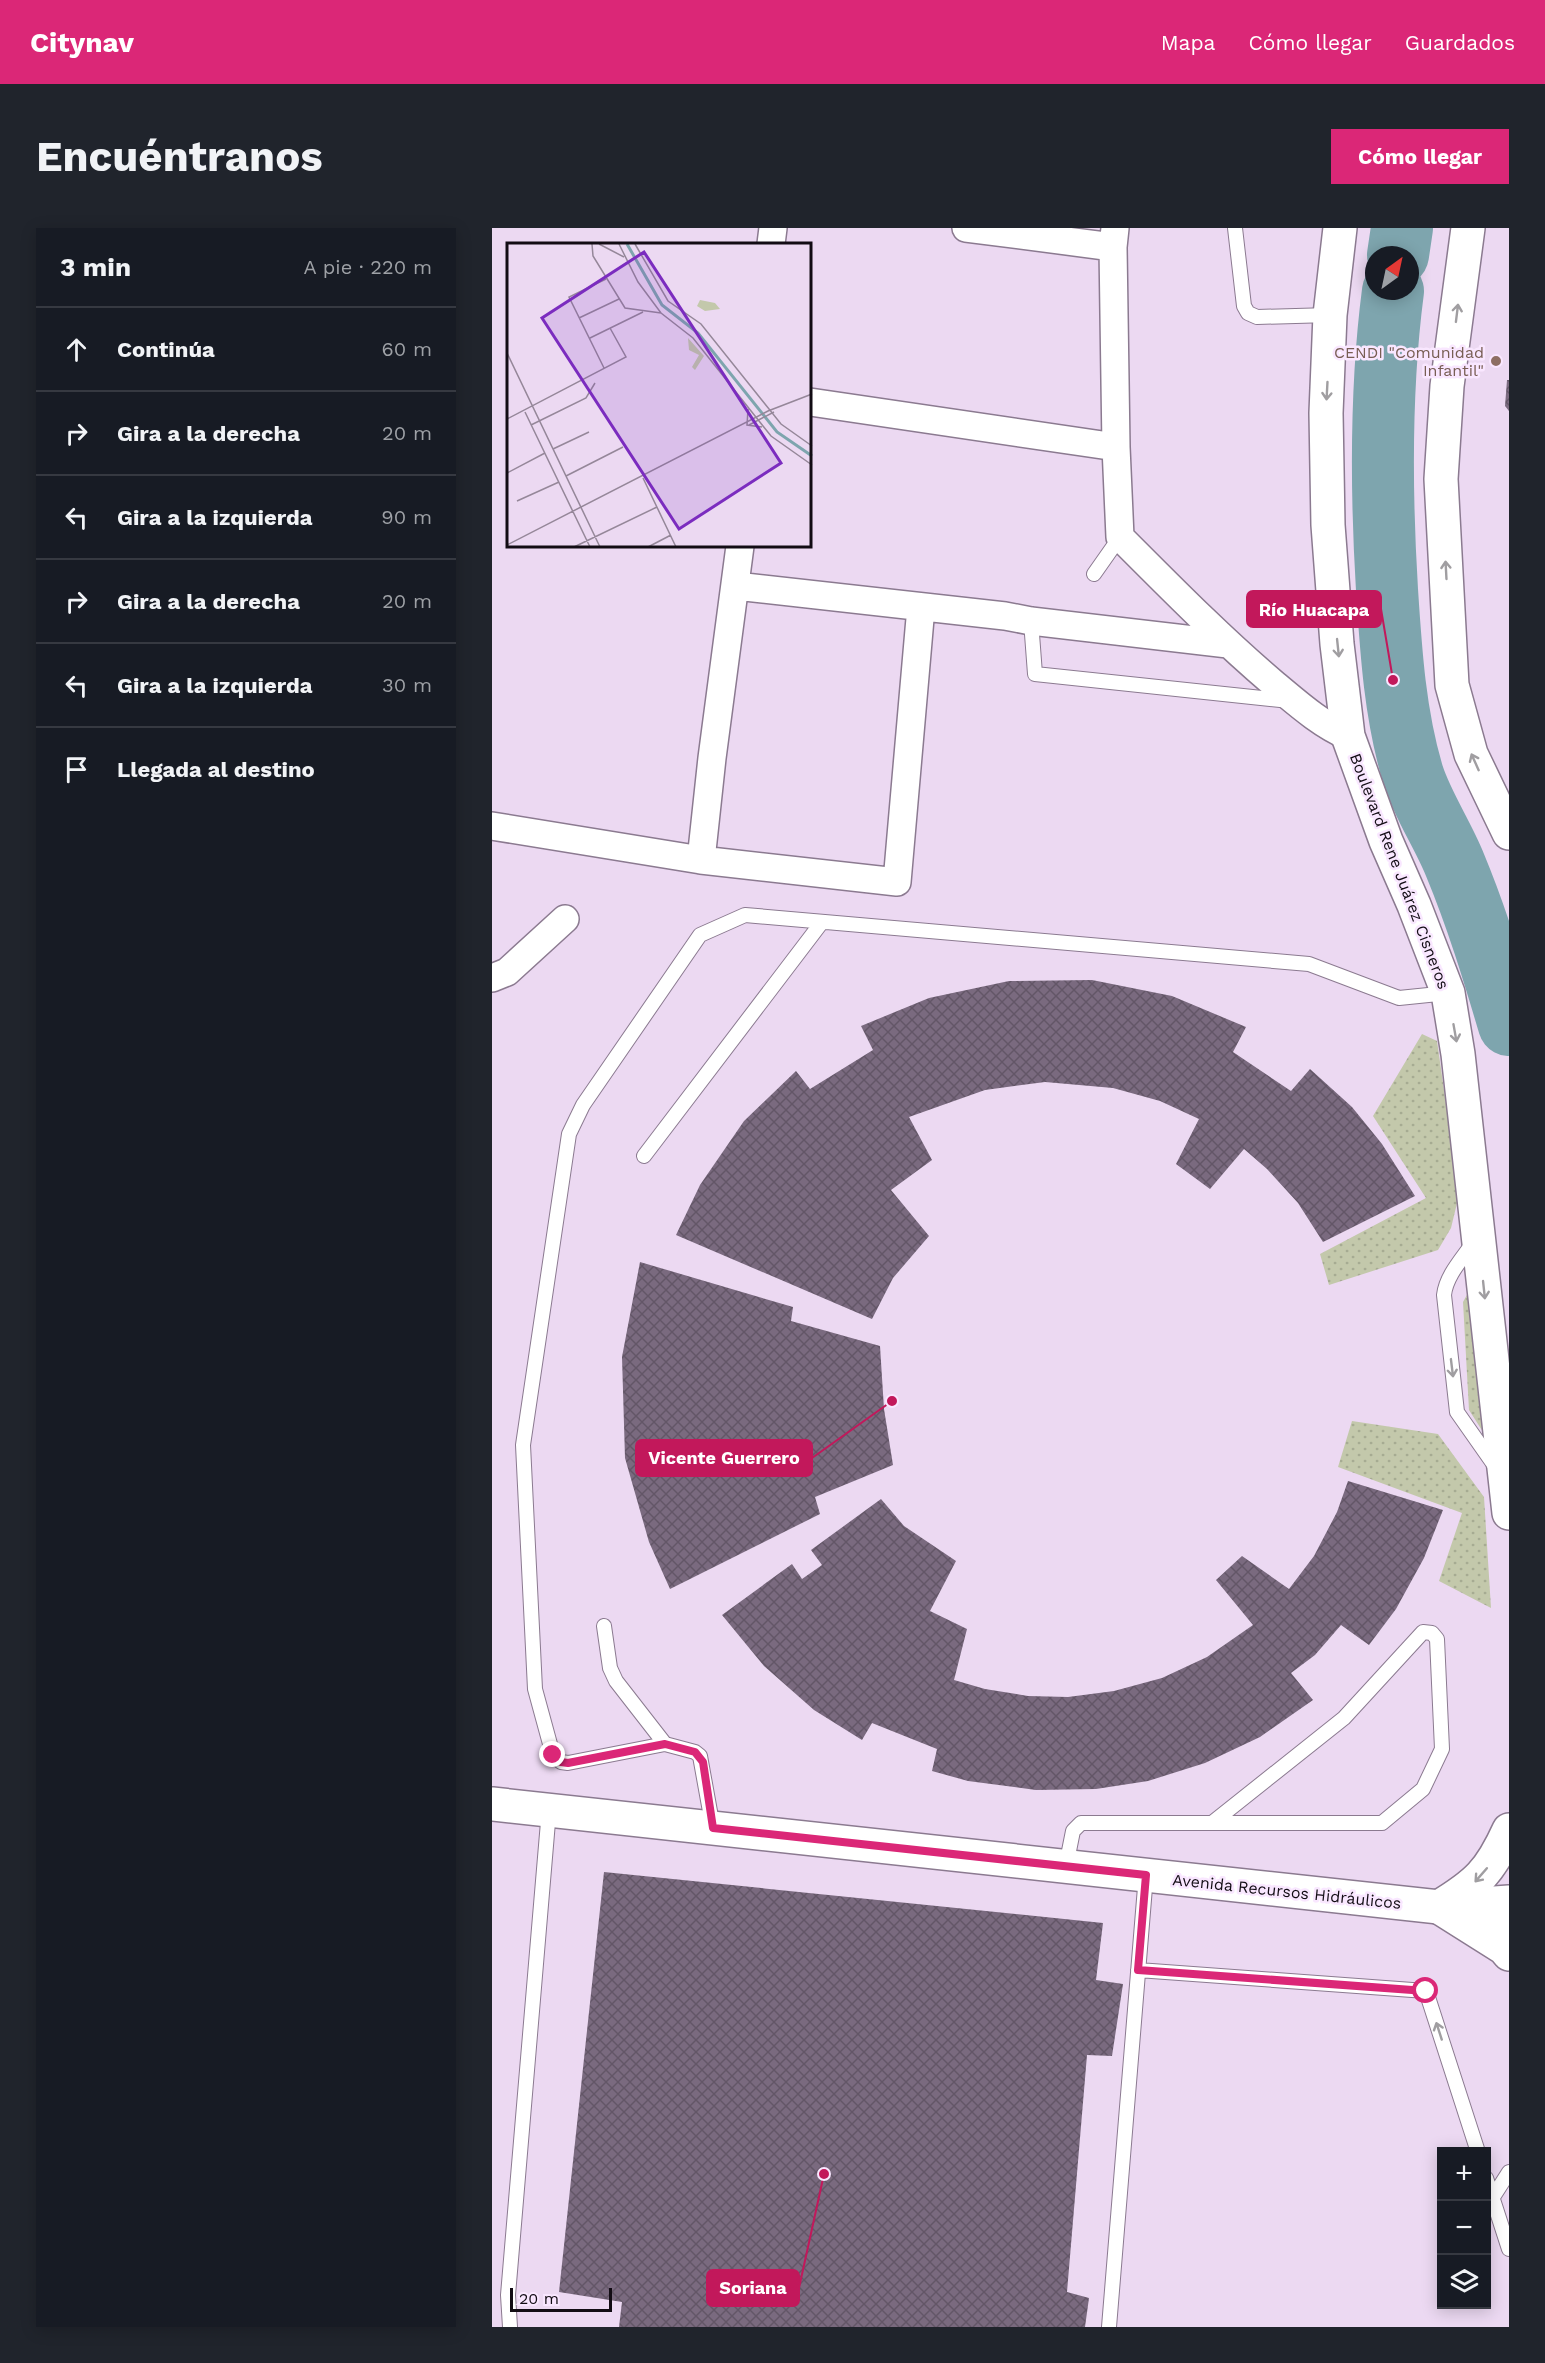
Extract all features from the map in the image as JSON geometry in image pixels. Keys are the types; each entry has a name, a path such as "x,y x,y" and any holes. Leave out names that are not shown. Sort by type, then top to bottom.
{"main road":[{"name":"Boulevard Rene Juárez Cisneros","path":"1340,228 1330,315 1326,413 1328,525 1337,644 1348,736 1386,841 1448,993 1458,1054 1509,1513"},
{"path":"1468,228 1447,386 1441,479 1452,685 1471,754 1502,799 1509,834"},
{"name":"Avenida Recursos Hidráulicos","path":"492,1804 1439,1907 1509,1902"},
{"path":"1509,1830 1497,1857 1471,1887 1439,1907 1504,1948 1509,1954"},
{"name":"Avenida Recursos Hidráulicos","path":"1439,1907 1509,1929"}],"street":[{"path":"771,243 773,228"},
{"path":"966,228 1114,237 1116,447 1120,537 1228,644 1296,702 1336,731 1348,736"},
{"path":"812,402 1116,447"},
{"path":"701,860 740,548"},
{"path":"736,586 1228,644"},
{"path":"492,826 701,860 897,882 921,607"},
{"path":"492,978 507,972 565,919"}],"lane":[{"path":"1235,228 1244,306 1248,313 1257,317 1330,315"},
{"path":"1094,574 1120,537"},
{"path":"1031,621 1035,674 1296,702"},
{"path":"713,1828 700,1756 695,1752 665,1744 568,1763 561,1762 553,1755 535,1689 523,1445 570,1134 583,1105 700,935 745,915 1309,964 1399,998 1448,993"},
{"path":"644,1156 822,922"},
{"path":"604,1626 610,1668 616,1681 665,1744"},
{"path":"1066,1866 1073,1831 1081,1823 1212,1823 1382,1823 1423,1789 1442,1749 1437,1639 1432,1633 1423,1632 1344,1718 1212,1823"},
{"path":"510,2327 508,2295 549,1810"},
{"path":"1109,2327 1146,1875"},
{"path":"1138,1970 1426,1991 1477,2147"},
{"path":"1492,2197 1509,2172"},
{"path":"1491,2194 1509,2249"}],"green space":[{"path":"1422,1034 1437,1041 1459,1195 1451,1228 1438,1250 1329,1285 1320,1254 1426,1198 1373,1116"},
{"path":"1480,1271 1492,1446 1469,1410 1463,1302"},
{"path":"1352,1421 1438,1434 1484,1497 1491,1608 1439,1581 1462,1513 1338,1467"}],"building":[{"path":"1507,380 1509,380 1509,411 1505,406"},
{"path":"1092,980 1172,996 1246,1027 1233,1052 1291,1091 1310,1069 1352,1107 1382,1144 1415,1196 1323,1242 1298,1203 1267,1169 1244,1149 1210,1189 1176,1164 1199,1119 1160,1101 1113,1088 1045,1082 985,1090 909,1117 932,1160 891,1190 929,1236 893,1278 872,1319 676,1235 700,1185 744,1121 796,1071 810,1089 873,1050 861,1026 929,998 1009,981"},
{"path":"640,1262 793,1307 791,1321 880,1346 884,1409 893,1465 815,1497 820,1514 670,1589 649,1542 625,1458 622,1357"},
{"path":"1348,1481 1443,1510 1424,1558 1396,1609 1369,1645 1341,1625 1315,1655 1291,1673 1313,1700 1260,1737 1205,1763 1148,1781 1096,1789 1036,1790 968,1781 932,1771 937,1749 872,1723 862,1740 814,1710 764,1666 722,1615 792,1564 802,1579 822,1565 811,1550 881,1499 904,1526 956,1561 930,1611 967,1629 954,1680 985,1689 1028,1696 1068,1697 1114,1691 1162,1678 1207,1657 1253,1625 1216,1580 1242,1556 1289,1589 1314,1556 1337,1512"},
{"path":"604,1872 1103,1923 1096,1980 1123,1984 1112,2056 1087,2055 1067,2292 1089,2298 1085,2327 619,2327 622,2302 559,2292"}],"waterway":[{"path":"1399,246 1402,228"},
{"path":"1392,300 1384,403 1383,478 1392,660 1398,706 1413,775 1463,885 1509,1025"}],"place":[{"name":"CENDI \"Comunidad Infantil\"","path":"1496,361"},
{"name":"Río Huacapa","path":"1393,680"},
{"name":"Vicente Guerrero","path":"892,1401"},
{"name":"Soriana","path":"824,2174"}],"route":[{"path":"553,1755 561,1762 568,1763 665,1744 695,1752 703,1762 713,1828 1146,1875 1138,1970 1426,1991"}]}
